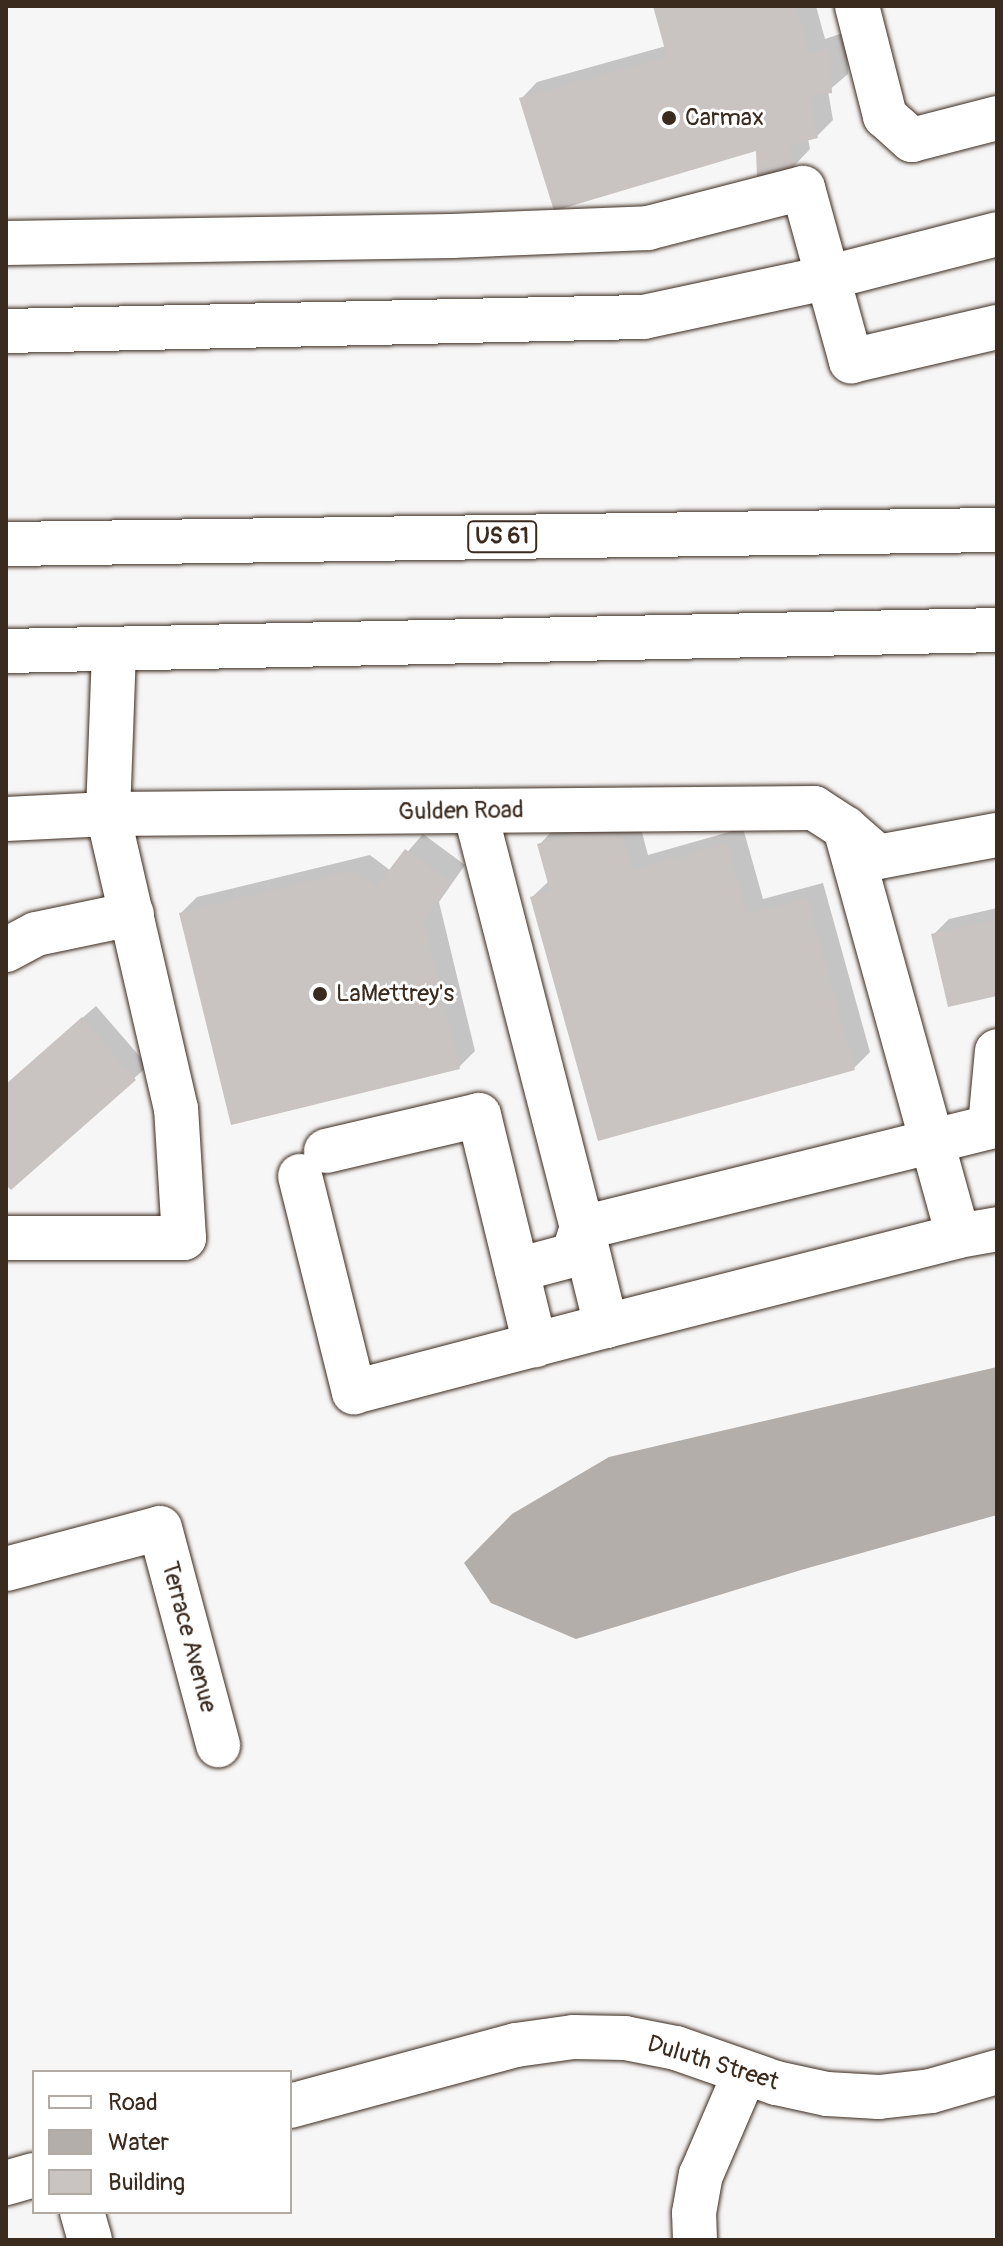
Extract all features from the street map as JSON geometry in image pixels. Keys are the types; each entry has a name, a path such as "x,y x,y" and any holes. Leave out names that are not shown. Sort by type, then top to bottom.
{"street":[{"path":"857,6 885,116 912,140 997,118"},
{"path":"6,243 436,237 648,228 803,188 851,361 997,327"},
{"path":"6,331 644,317 830,277 997,234"},
{"name":"US 61","path":"6,544 997,530"},
{"path":"6,651 997,630"},
{"path":"6,1238 184,1238 176,1109 108,814 114,649"},
{"path":"475,811 606,1326"},
{"name":"Gulden Road","path":"6,819 108,814 475,811 830,818"},
{"path":"830,818 878,857 997,835"},
{"path":"535,1345 479,1115 313,1164 354,1392 978,1233 933,1140 830,818"},
{"path":"6,950 36,934 132,914"},
{"path":"582,1228 993,1126 997,1051"},
{"path":"517,1270 573,1255 582,1228"},
{"name":"Terrace Avenue","path":"6,1569 160,1528 218,1745"},
{"name":"Duluth Street","path":"292,2105 516,2045 573,2037 625,2038 676,2048 745,2073 827,2094 879,2097 931,2091 997,2072"},
{"path":"695,2240 694,2213 701,2175 745,2073"},
{"path":"6,2183 32,2176"},
{"path":"83,2214 90,2240"}],"water":[{"path":"997,1367 997,1515 801,1570 576,1639 491,1603 464,1563 512,1514 609,1457"}],"building":[{"name":"Carmax","path":"653,6 796,6 809,54 830,47 832,93 810,96 818,138 790,145 795,167 757,177 756,151 554,211 519,98 667,57"},
{"path":"619,821 632,870 727,843 747,914 807,898 855,1070 598,1141 530,897 550,891 537,844"},
{"name":"LaMettrey's","path":"405,849 451,882 423,920 460,1069 231,1125 179,913 353,870 376,887"},
{"path":"997,919 997,996 948,1007 931,934"},
{"path":"82,1017 136,1080 11,1190 6,1185 6,1084"}],"place":[{"name":"Carmax","path":"669,118"},
{"name":"LaMettrey's","path":"320,994"}]}
